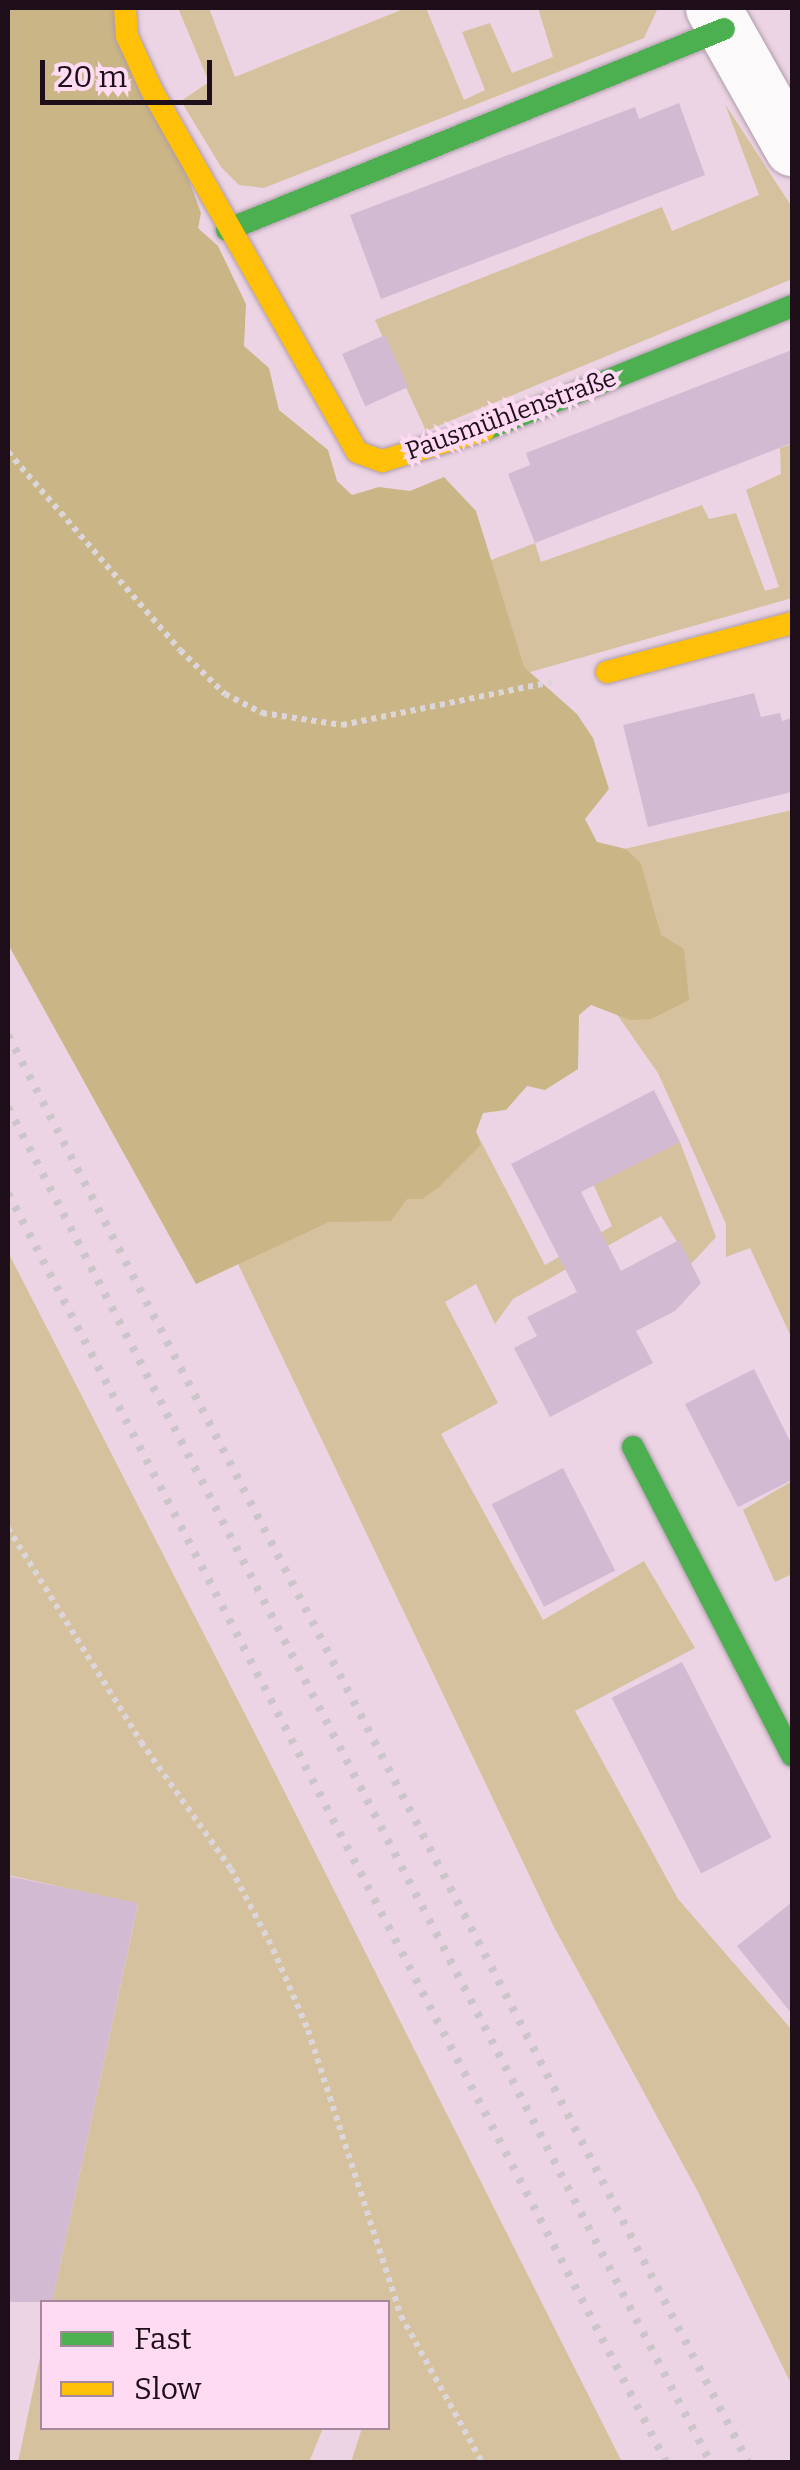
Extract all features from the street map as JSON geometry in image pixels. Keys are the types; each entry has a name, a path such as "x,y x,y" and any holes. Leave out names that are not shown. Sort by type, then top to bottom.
{"street":[{"name":"Pausmühlenstraße","path":"125,8 127,36 151,89 227,230 356,452 382,461 456,440 792,306"},
{"path":"227,230 719,18 792,148"},
{"path":"607,672 792,623"},
{"path":"634,1447 792,1755"}],"path":[{"path":"8,452 180,650 225,694 262,713 342,725 607,672"},
{"path":"8,1528 141,1742 231,1869 272,1949 308,2030 401,2316 482,2462"}],"shaded area":[{"path":"8,8 126,8 201,213 198,228 218,246 246,304 244,346 269,368 279,410 328,450 337,481 352,495 379,487 410,491 444,477 476,511 524,667 577,714 593,738 609,789 585,819 597,842 626,849 641,864 661,935 684,949 689,1000 651,1019 630,1020 591,1005 579,1015 578,1069 545,1090 527,1086 506,1110 483,1113 476,1132 481,1145 439,1187 422,1199 407,1199 391,1221 329,1222 196,1284 8,944"},
{"path":"178,8 209,8 235,77 406,8 426,8 464,100 485,90 462,32 490,23 512,73 553,57 538,8 658,8 644,38 264,188 239,185 221,167 181,101 209,82"},
{"path":"725,104 792,207 792,279 426,431 375,320 662,207 672,231 759,195"},
{"path":"792,444 792,598 481,686 426,585 535,543 541,562 702,505 709,519 736,513 765,591 779,587 746,490 781,474 780,448"},
{"path":"792,810 792,1339 750,1248 726,1257 726,1224 658,1073 590,976 577,860"},
{"path":"446,1074 545,1265 612,1226 591,1179 680,1142 716,1237 691,1264 661,1216 513,1299 495,1324 476,1284 445,1302 498,1403 441,1434 543,1620 644,1561 695,1648 575,1711 678,1899 792,2030 792,2386 698,2192 554,1927 209,1203"},
{"path":"8,1252 622,2462 351,2462 361,2430 390,2430 390,2300 52,2300 138,1904 8,1875"},
{"path":"792,1481 792,1574 775,1582 743,1510"},
{"path":"40,2358 40,2430 322,2430 309,2462 18,2462"}],"building":[{"path":"679,103 705,175 381,299 350,215 635,107 639,119"},
{"path":"385,335 408,387 365,406 342,354"},
{"path":"792,350 792,443 535,543 508,474 530,465 526,453"},
{"path":"754,693 761,717 780,713 782,721 792,718 792,792 648,827 623,725"},
{"path":"654,1090 680,1142 581,1192 621,1271 679,1240 701,1283 675,1311 636,1331 653,1363 550,1417 514,1348 537,1336 527,1317 577,1292 511,1164"},
{"path":"754,1369 792,1445 792,1480 738,1507 685,1404"},
{"path":"563,1468 615,1570 544,1607 492,1504"},
{"path":"682,1662 771,1838 701,1873 612,1698"},
{"path":"8,1876 138,1903 52,2300 8,2302"},
{"path":"792,1902 792,2014 737,1946"}],"railway":[{"path":"8,1035 748,2462"},
{"path":"8,1107 710,2462"},
{"path":"8,1193 666,2462"}],"traffic: fast":[{"path":"227,230 724,29"},
{"path":"484,430 792,306"},
{"path":"633,1447 792,1755"}],"traffic: slow":[{"path":"125,8 127,36 151,89 357,452 382,461 484,430"},
{"path":"607,672 792,623"}]}
